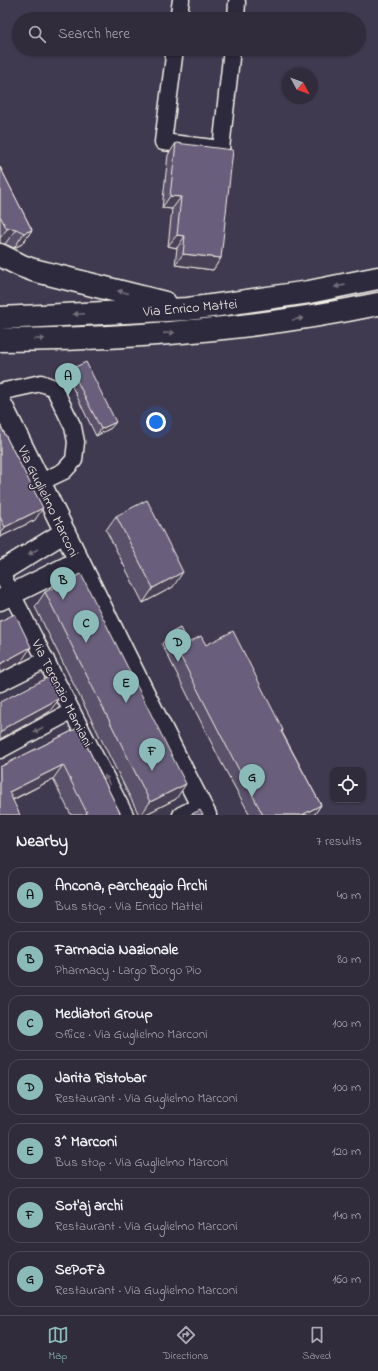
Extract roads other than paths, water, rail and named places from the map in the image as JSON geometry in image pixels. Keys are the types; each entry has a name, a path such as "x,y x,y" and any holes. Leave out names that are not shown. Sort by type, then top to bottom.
{"highway":[{"path":"0,255 22,266 39,272 188,309"},
{"name":"Via Enrico Mattei","path":"0,318 188,309 219,306 378,278"},
{"name":"Via Enrico Mattei","path":"0,340 140,335 222,329 301,318 378,304"}],"main road":[{"name":"Via Guglielmo Marconi","path":"0,401 41,482 101,608 203,810"},
{"path":"0,571 65,532"},
{"path":"3,598 79,561"}],"street":[{"path":"179,12 181,0"},
{"path":"235,1 236,12"},
{"path":"174,56 163,142 221,148 231,56"},
{"path":"0,392 41,383 54,388 73,427 76,442 74,460 64,471 41,482"},
{"name":"Via Terenzio Mamiani","path":"0,571 3,598 46,660 125,815"},
{"path":"0,683 46,660"},
{"path":"0,750 72,711"},
{"path":"181,815 203,810"}],"place":[{"name":"Ancona, parcheggio Archi","path":"68,396"},
{"name":"Farmacia Nazionale","path":"63,600"},
{"name":"Mediatori Group","path":"86,643"},
{"name":"Jarita Ristobar","path":"178,662"},
{"name":"3^ Marconi","path":"126,703"},
{"name":"Sot'aj archi","path":"152,771"},
{"name":"SePoFà","path":"252,797"}]}
